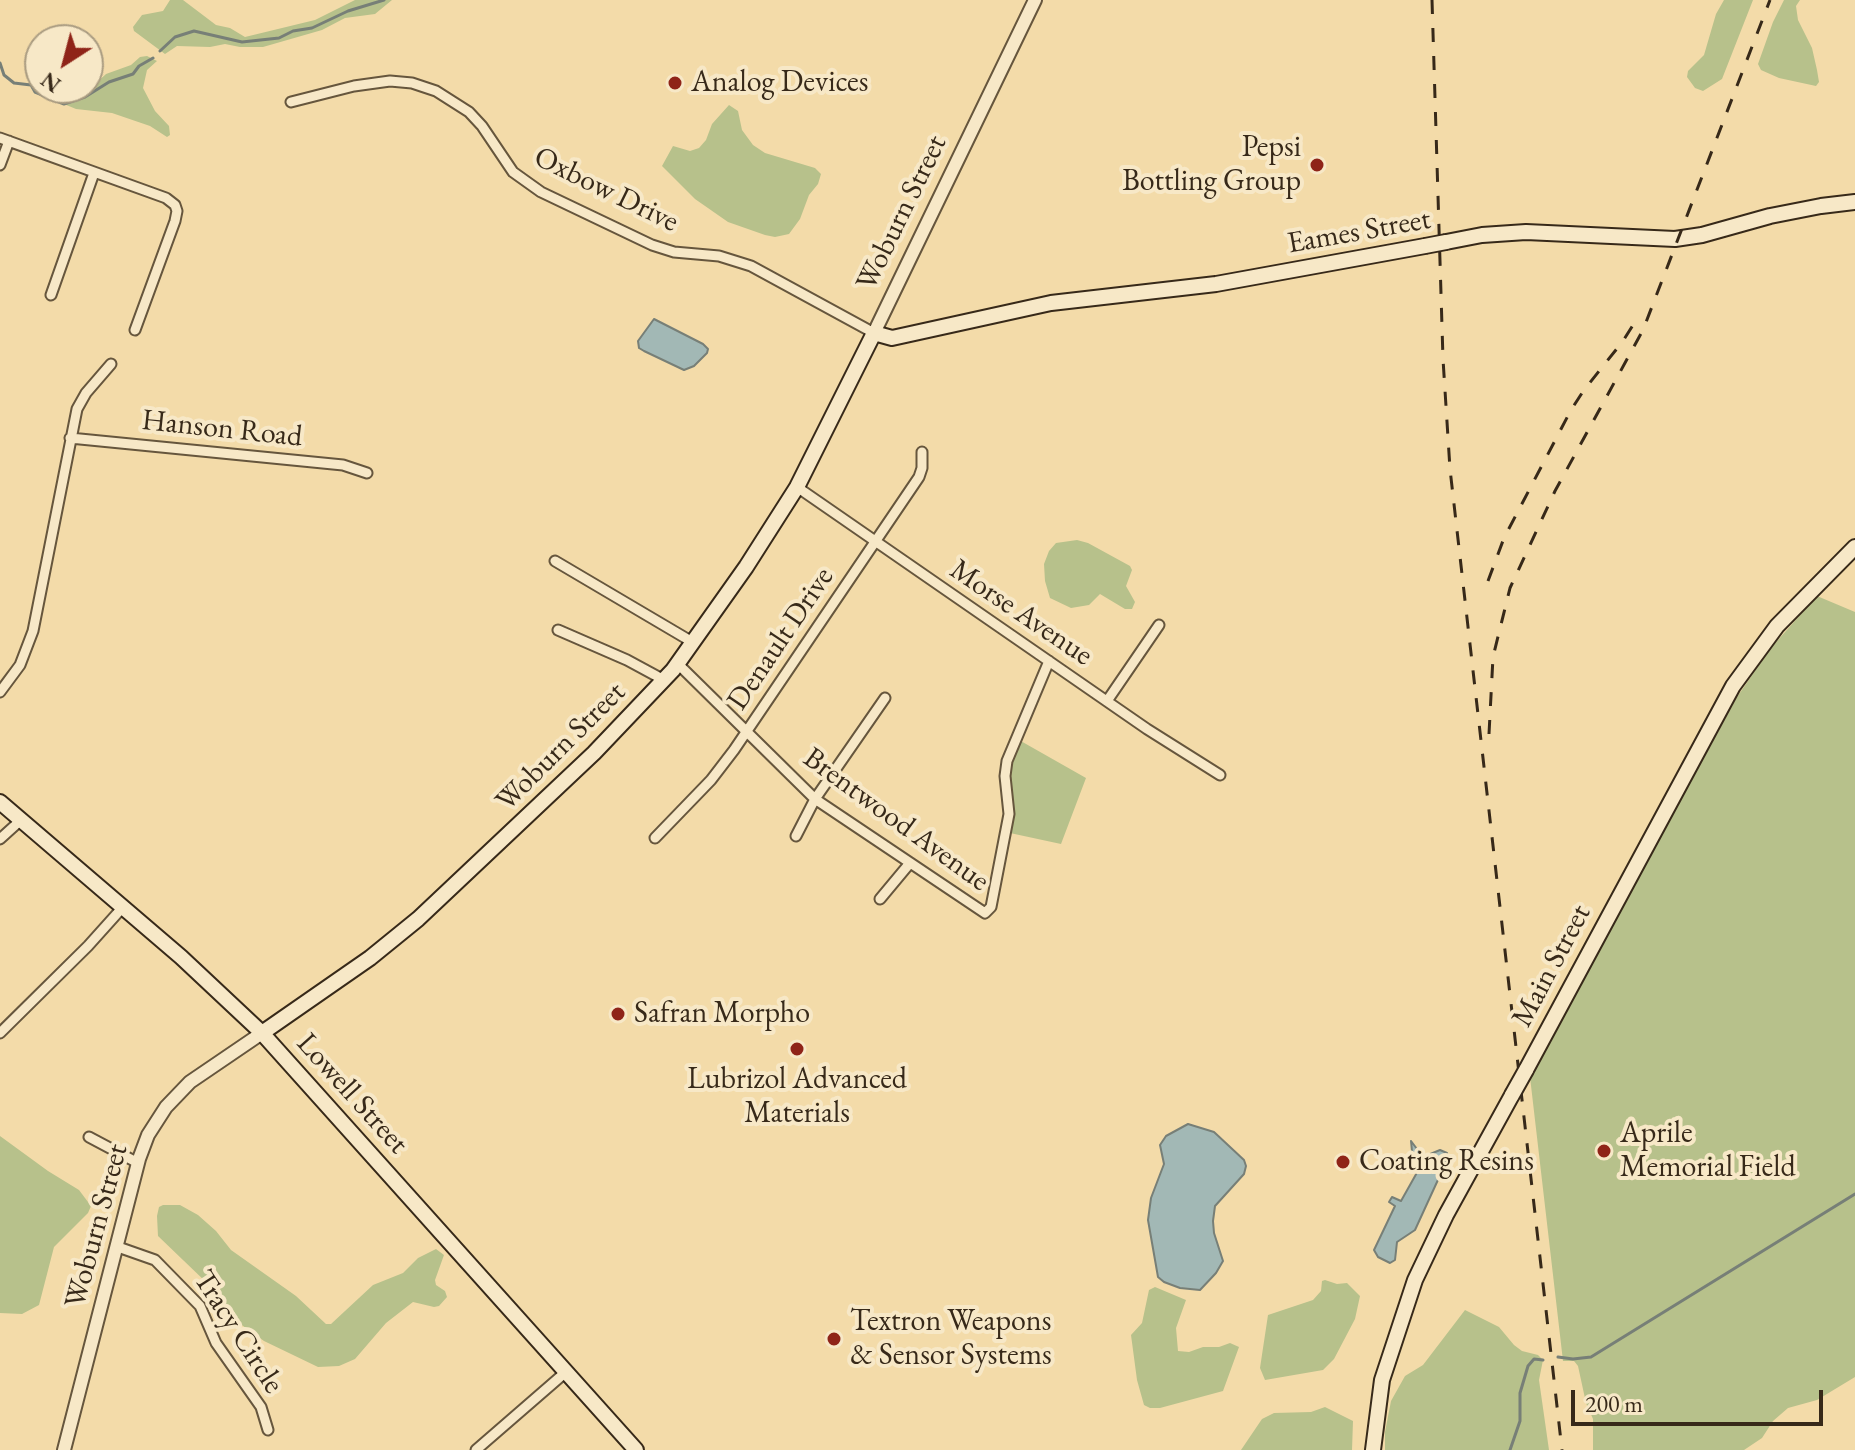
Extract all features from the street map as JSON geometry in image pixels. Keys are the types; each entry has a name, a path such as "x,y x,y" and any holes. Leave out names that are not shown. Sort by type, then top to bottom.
{"main road":[{"name":"Eames Street","path":"874,333 892,338 1051,303 1216,284 1482,235 1526,232 1679,239 1770,216 1855,202"},
{"name":"Woburn Street","path":"262,1033 370,958 426,912 584,763 678,664 797,487 874,333"},
{"name":"Main Street","path":"1373,1450 1382,1380 1415,1280 1446,1215 1733,686 1777,626 1855,547"},
{"name":"Lowell Street","path":"0,802 219,991 262,1033 636,1450"}],"street":[{"name":"Woburn Street","path":"874,333 1035,0"},
{"name":"Oxbow Drive","path":"291,102 382,82 412,83 436,91 469,112 513,172 541,192 652,245 674,252 719,256 751,266 874,333"},
{"path":"0,165 4,140 166,198 175,205 175,221 135,330"},
{"path":"51,295 94,173"},
{"path":"0,692 23,659 33,631 79,403 111,364"},
{"name":"Hanson Road","path":"70,438 343,465 367,473"},
{"name":"Denault Drive","path":"655,838 711,780 746,732 921,473 922,452"},
{"name":"Morse Avenue","path":"797,487 1107,701 1220,775"},
{"path":"555,561 694,643"},
{"path":"1107,701 1159,625"},
{"path":"558,630 664,680"},
{"name":"Brentwood Avenue","path":"678,664 815,799 984,913 989,912 991,907 1009,814 1006,765 1049,661"},
{"path":"796,836 815,799 885,698"},
{"path":"0,839 21,820"},
{"path":"880,899 910,863"},
{"path":"0,1033 123,907"},
{"name":"Woburn Street","path":"64,1450 138,1163 153,1126 179,1093 211,1066 262,1033"},
{"path":"89,1137 138,1163"},
{"name":"Tracy Circle","path":"118,1247 155,1260 200,1306 216,1343 261,1407 268,1430"},
{"path":"476,1450 567,1371"}],"green space":[{"path":"170,0 183,0 216,25 230,28 245,37 315,20 355,0 392,0 375,14 345,18 322,30 263,47 225,44 177,46 165,54 134,31 133,27 142,15 163,11"},
{"path":"1724,0 1753,0 1722,79 1703,91 1695,88 1687,77 1688,71 1704,55 1716,14"},
{"path":"1784,0 1800,0 1796,6 1798,20 1812,48 1819,82 1816,86 1779,78 1761,70 1758,64"},
{"path":"147,56 157,61 147,70 143,88 155,111 169,126 170,135 167,137 150,126 112,113 76,109 64,104 104,104 104,76 131,65 140,57"},
{"path":"729,105 738,111 742,130 753,145 765,153 815,168 821,174 800,219 789,234 775,237 728,222 695,199 662,166 673,146 690,151 699,148 712,124"},
{"path":"1077,540 1130,566 1132,570 1126,586 1135,602 1132,609 1125,609 1100,594 1089,605 1071,608 1050,598 1044,564 1049,551 1056,543"},
{"path":"1817,596 1855,612 1855,1377 1817,1400 1788,1408 1773,1421 1762,1438 1744,1450 1593,1450 1593,1419 1578,1366 1574,1361 1563,1361 1530,1077 1737,697 1770,649"},
{"path":"1019,740 1086,778 1061,844 1010,833 1009,775"},
{"path":"0,1136 79,1190 91,1206 88,1213 54,1247 39,1305 22,1314 0,1313"},
{"path":"180,1205 198,1215 231,1250 296,1296 326,1324 331,1324 373,1285 403,1273 418,1258 436,1249 444,1255 436,1285 445,1291 447,1297 434,1307 413,1302 386,1323 355,1359 339,1366 318,1367 264,1341 232,1318 208,1284 158,1236 157,1216 159,1207"},
{"path":"1325,1280 1347,1283 1360,1296 1355,1319 1334,1359 1323,1370 1265,1380 1260,1368 1268,1315 1313,1300"},
{"path":"1155,1287 1186,1300 1176,1328 1178,1351 1189,1352 1230,1343 1239,1347 1223,1391 1160,1408 1144,1405 1131,1335 1142,1323 1149,1290"},
{"path":"1465,1310 1499,1327 1522,1351 1538,1355 1543,1360 1539,1380 1549,1450 1385,1450 1391,1401 1405,1376 1423,1365"},
{"path":"1325,1407 1353,1421 1352,1450 1241,1450 1262,1419 1274,1413 1311,1412"}],"water":[{"path":"654,319 703,344 708,349 707,353 694,366 684,370 639,348 638,341"},
{"path":"1188,1124 1214,1132 1244,1160 1246,1166 1244,1174 1215,1206 1214,1233 1223,1261 1200,1290 1180,1288 1158,1277 1148,1220 1151,1198 1164,1164 1160,1145 1166,1136"},
{"path":"1411,1141 1423,1157 1440,1150 1447,1153 1448,1158 1415,1230 1397,1242 1395,1260 1390,1263 1378,1257 1374,1250 1395,1206 1389,1202 1392,1197 1401,1201 1419,1169 1423,1168 1412,1151"}],"waterway":[{"path":"160,51 175,37 194,31 242,42 279,38 384,0"},
{"path":"0,63 4,75 14,83 31,85 35,92 64,104 133,74 139,66 153,58"},
{"path":"1558,1357 1591,1357 1855,1194"},
{"path":"1510,1450 1520,1421 1520,1393 1528,1366 1534,1359 1543,1360"}],"railway":[{"path":"1432,0 1443,359 1450,469 1562,1450"},
{"path":"1489,734 1493,657 1510,588 1555,491 1643,330 1770,0"},
{"path":"1488,581 1504,538 1571,410 1638,317"}],"place":[{"name":"Analog Devices","path":"675,83"},
{"name":"Pepsi Bottling Group","path":"1317,165"},
{"name":"Safran Morpho","path":"618,1014"},
{"name":"Lubrizol Advanced Materials","path":"797,1049"},
{"name":"Aprile Memorial Field","path":"1604,1151"},
{"name":"Coating Resins","path":"1343,1162"},
{"name":"Textron Weapons & Sensor Systems","path":"834,1339"}]}
